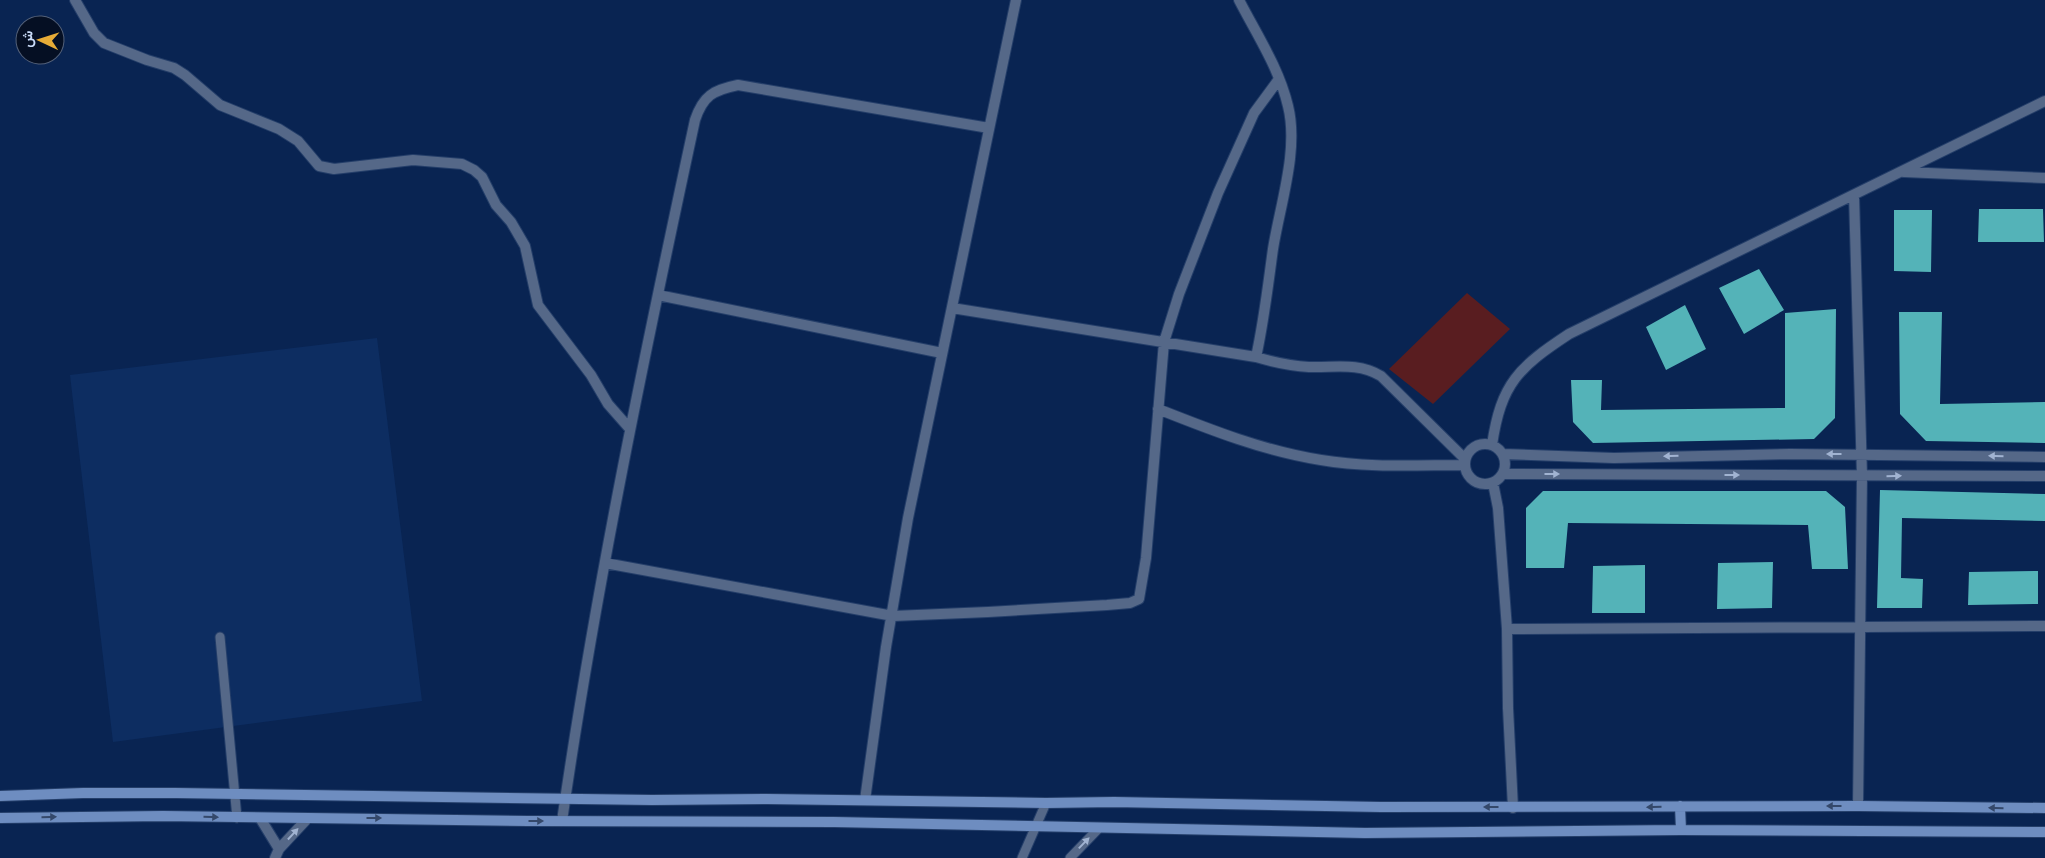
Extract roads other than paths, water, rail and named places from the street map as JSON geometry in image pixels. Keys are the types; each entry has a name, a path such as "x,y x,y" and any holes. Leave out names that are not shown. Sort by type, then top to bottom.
{"main road":[{"path":"0,796 83,793 565,799 1114,802 1381,807 1858,806 2045,808"},
{"path":"1680,806 1681,830"},
{"path":"0,818 164,816 307,819 834,822 1365,833 1681,830 2045,832"}],"street":[{"path":"75,0 94,33 104,43 147,60 174,68 220,105 279,130 298,141 319,166 334,170 413,160 462,164 474,170 482,177 496,205 511,222 524,246 538,305 591,375 608,404 630,430"},
{"path":"865,800 886,648 893,616 908,518 1016,0"},
{"path":"1239,0 1276,67 1289,107 1291,146 1273,249 1263,324 1256,357"},
{"path":"605,563 893,616 1107,605 1130,603 1139,599 1146,558 1164,342 1178,294 1218,193 1254,113 1279,79"},
{"path":"562,821 582,682 630,430 695,120 700,106 710,94 725,87 738,85 989,128"},
{"path":"1492,445 1496,419 1506,390 1518,373 1536,356 1569,334 2045,101"},
{"path":"1903,172 2045,178"},
{"path":"1854,195 1862,454 1858,806"},
{"path":"658,295 942,353"},
{"path":"952,308 1256,357 1298,366 1347,366 1370,370 1381,376 1465,462 1470,477 1475,482 1493,483 1503,474 1505,460 1503,454 1492,445 1479,445 1472,448 1465,462"},
{"path":"1158,409 1253,444 1321,460 1354,464 1465,462"},
{"path":"1503,454 1614,458 1862,454 2045,457"},
{"path":"1503,474 2045,476"},
{"path":"1493,483 1498,508 1507,629 1508,708 1514,808"},
{"path":"1507,629 2045,626"},
{"path":"260,818 277,853 307,819"}],"lane":[{"path":"220,637 237,795 237,818"},
{"path":"1022,858 1046,803"},
{"path":"1070,858 1099,828"}]}
